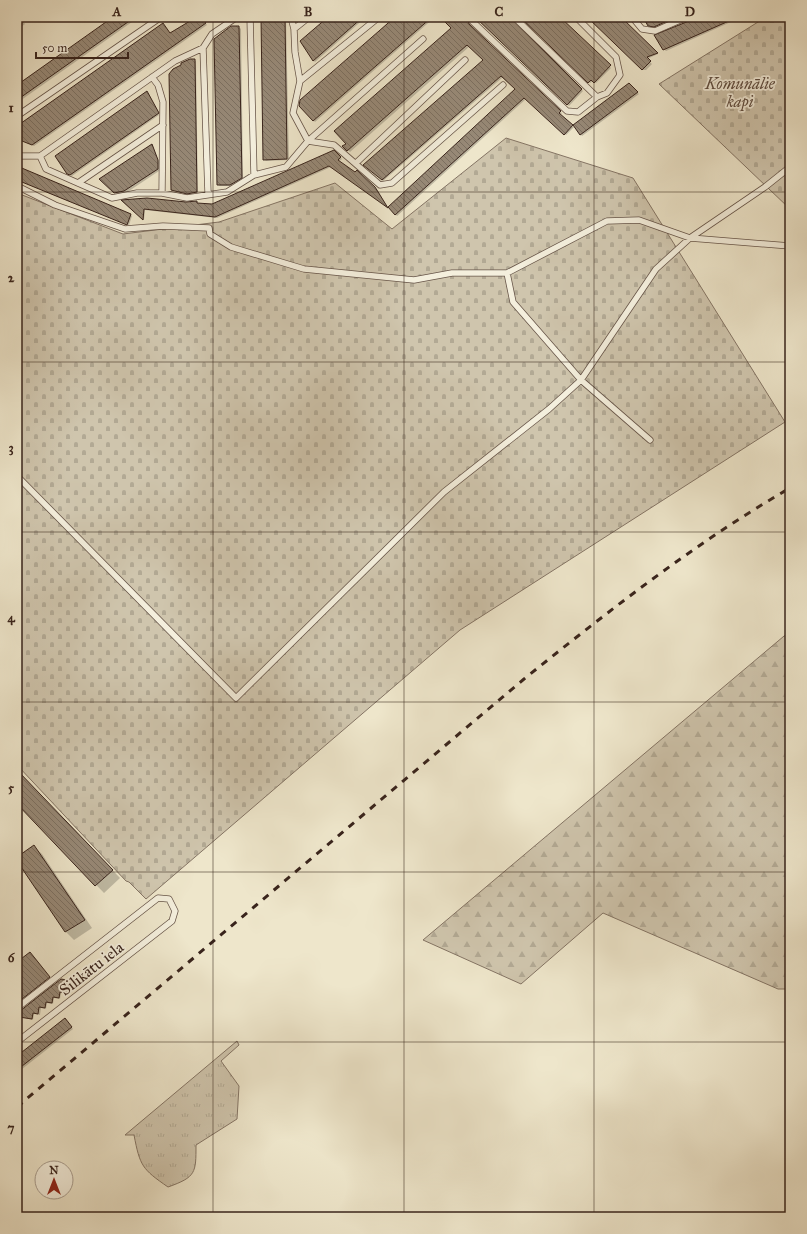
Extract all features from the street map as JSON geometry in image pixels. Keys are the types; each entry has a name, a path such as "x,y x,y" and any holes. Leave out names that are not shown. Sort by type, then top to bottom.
{"lane":[{"path":"17,116 161,17"},
{"path":"17,156 40,156 175,61 203,48 212,34 237,17"},
{"path":"250,17 254,175"},
{"path":"292,17 295,52 300,81 293,112 308,141"},
{"path":"294,29 309,17"},
{"path":"300,81 379,17"},
{"path":"471,17 472,21 567,111 578,112 597,97 607,93 620,75 616,57 576,17"},
{"path":"514,17 597,97"},
{"path":"632,17 642,29 655,31 687,17"},
{"path":"40,156 46,169 112,198 137,193 162,193 187,198 208,193 228,192 254,175 286,167 308,141 423,39"},
{"path":"203,48 208,193"},
{"path":"356,163 464,60"},
{"path":"152,77 158,85 163,102 162,193"},
{"path":"308,141 334,145 380,185 392,183 503,85"},
{"path":"78,183 162,125"},
{"path":"17,476 236,698 444,492 549,409 581,380 656,269 690,238 765,187 790,167"},
{"path":"17,186 55,205 125,229 164,226 209,228 210,234 231,247 304,269 414,280 452,274 507,273 607,221 639,220 690,238 790,246"},
{"path":"507,273 513,302 581,380 650,440"},
{"name":"Silikātu iela","path":"17,1008 158,898 168,899 175,911 172,921 17,1042"}],"green space":[{"name":"Komunālie kapi","path":"766,17 790,17 790,209 659,84"},
{"path":"506,138 633,178 785,422 460,630 146,899 129,882 126,881 17,765 17,193 123,234 219,222 335,183 392,229"},
{"path":"790,631 790,989 778,989 603,913 521,984 423,940"},
{"path":"237,1041 239,1045 221,1061 239,1086 237,1119 196,1145 196,1162 192,1173 184,1180 168,1187 147,1171 138,1154 134,1135 125,1135"}],"building":[{"path":"113,17 135,17 17,100 17,85"},
{"path":"187,17 202,17 206,23 32,145 22,141 17,134 17,126 163,23 170,33 190,21"},
{"path":"261,17 285,17 287,159 263,160"},
{"path":"328,17 363,17 313,61 300,41"},
{"path":"395,17 432,17 313,121 299,106 300,100"},
{"path":"440,17 467,17 469,24 561,111 559,113 573,125 564,135 524,98 395,215 388,207 515,89 501,76 382,180 363,165 483,60 467,45 347,151 342,146 346,144 334,131 451,28"},
{"path":"475,17 510,17 582,89 567,105"},
{"path":"520,17 560,17 611,65 594,83 591,80 588,83"},
{"path":"587,17 621,17 658,53 647,57 651,61 642,70"},
{"path":"643,17 676,17 654,27 648,26"},
{"path":"691,17 738,17 663,50 654,35 689,21"},
{"path":"231,26 239,26 242,178 230,185 217,185 214,39"},
{"path":"190,59 195,59 197,192 187,194 171,190 169,74 173,69 181,65 181,63"},
{"path":"629,83 638,92 580,135 573,125"},
{"path":"147,91 159,113 70,175 67,174 55,156"},
{"path":"152,144 158,160 158,169 124,191 114,193 99,179"},
{"path":"334,150 341,157 338,160 355,172 357,170 375,187 388,208 329,166 215,217 144,209 143,220 121,200 147,198 186,202 197,201 197,203 212,204"},
{"path":"17,166 131,214 127,225 17,180"},
{"path":"17,770 113,870 95,886 17,804"},
{"path":"34,845 85,920 65,932 17,861 17,857"},
{"path":"30,952 50,977 22,999 17,992 17,962"},
{"path":"61,979 67,980 65,993 60,992 59,998 53,997 52,1003 46,1002 45,1008 39,1007 38,1014 33,1013 32,1019 19,1017 20,1011"},
{"path":"65,1018 72,1027 17,1070 17,1056"}],"railway":[{"path":"17,1107 524,679 588,628 687,554 720,531 790,488"}]}
